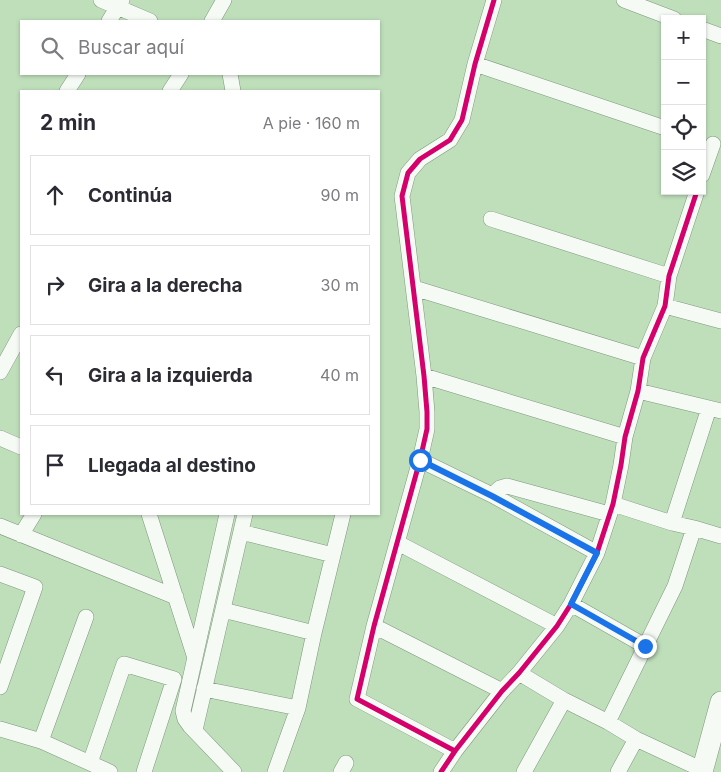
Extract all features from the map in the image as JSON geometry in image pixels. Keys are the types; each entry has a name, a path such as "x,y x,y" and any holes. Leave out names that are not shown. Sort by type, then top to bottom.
{"main road":[{"path":"702,771 720,712"}],"street":[{"path":"101,0 120,4 148,20"},
{"path":"213,20 224,0"},
{"path":"454,751 357,699 374,626 398,543 427,429 424,376 402,196 408,173 420,159 450,140 462,120 475,64 494,0"},
{"path":"624,0 663,15"},
{"path":"110,20 120,4"},
{"path":"706,30 721,36"},
{"path":"475,64 661,127"},
{"path":"68,90 77,75"},
{"path":"171,90 180,75"},
{"path":"230,75 233,90"},
{"path":"706,163 712,144"},
{"path":"441,772 454,751 557,626 571,604 597,553 611,509 625,437 638,391 644,358 665,306 669,276 696,195"},
{"path":"491,219 669,276"},
{"path":"414,288 644,358"},
{"path":"665,306 721,321"},
{"path":"0,372 16,355 20,338"},
{"path":"424,376 625,437"},
{"path":"638,391 715,410 672,523"},
{"path":"0,438 20,447"},
{"path":"420,460 492,496 597,553"},
{"path":"492,496 500,488 507,486 694,528 721,536"},
{"path":"21,535 33,515"},
{"path":"149,515 195,658"},
{"path":"227,515 183,711 185,719 190,726 234,772"},
{"path":"195,730 245,515"},
{"path":"275,772 298,708 343,515"},
{"path":"0,526 176,598"},
{"path":"608,722 674,586 694,528"},
{"path":"241,532 333,555"},
{"path":"398,543 557,626"},
{"path":"0,574 35,587 0,687"},
{"path":"571,604 645,646"},
{"path":"223,610 314,633"},
{"path":"41,741 86,617"},
{"path":"374,626 502,691"},
{"path":"90,763 124,664 174,679 144,772"},
{"path":"519,673 636,739 702,771"},
{"path":"204,689 298,708"},
{"path":"524,772 564,700"},
{"path":"0,729 41,741 110,772"},
{"path":"618,772 636,739"}],"cycle path":[{"path":"455,751 357,699 374,626 427,429 424,376 402,196 408,173 420,159 450,140 462,120 475,64 494,0"},
{"path":"441,772 502,691 557,626 571,604 597,553 613,504 625,437 638,391 643,358 665,306 669,276 696,195"}],"route":[{"path":"420,460 492,496 597,553 571,604 645,646"}]}
